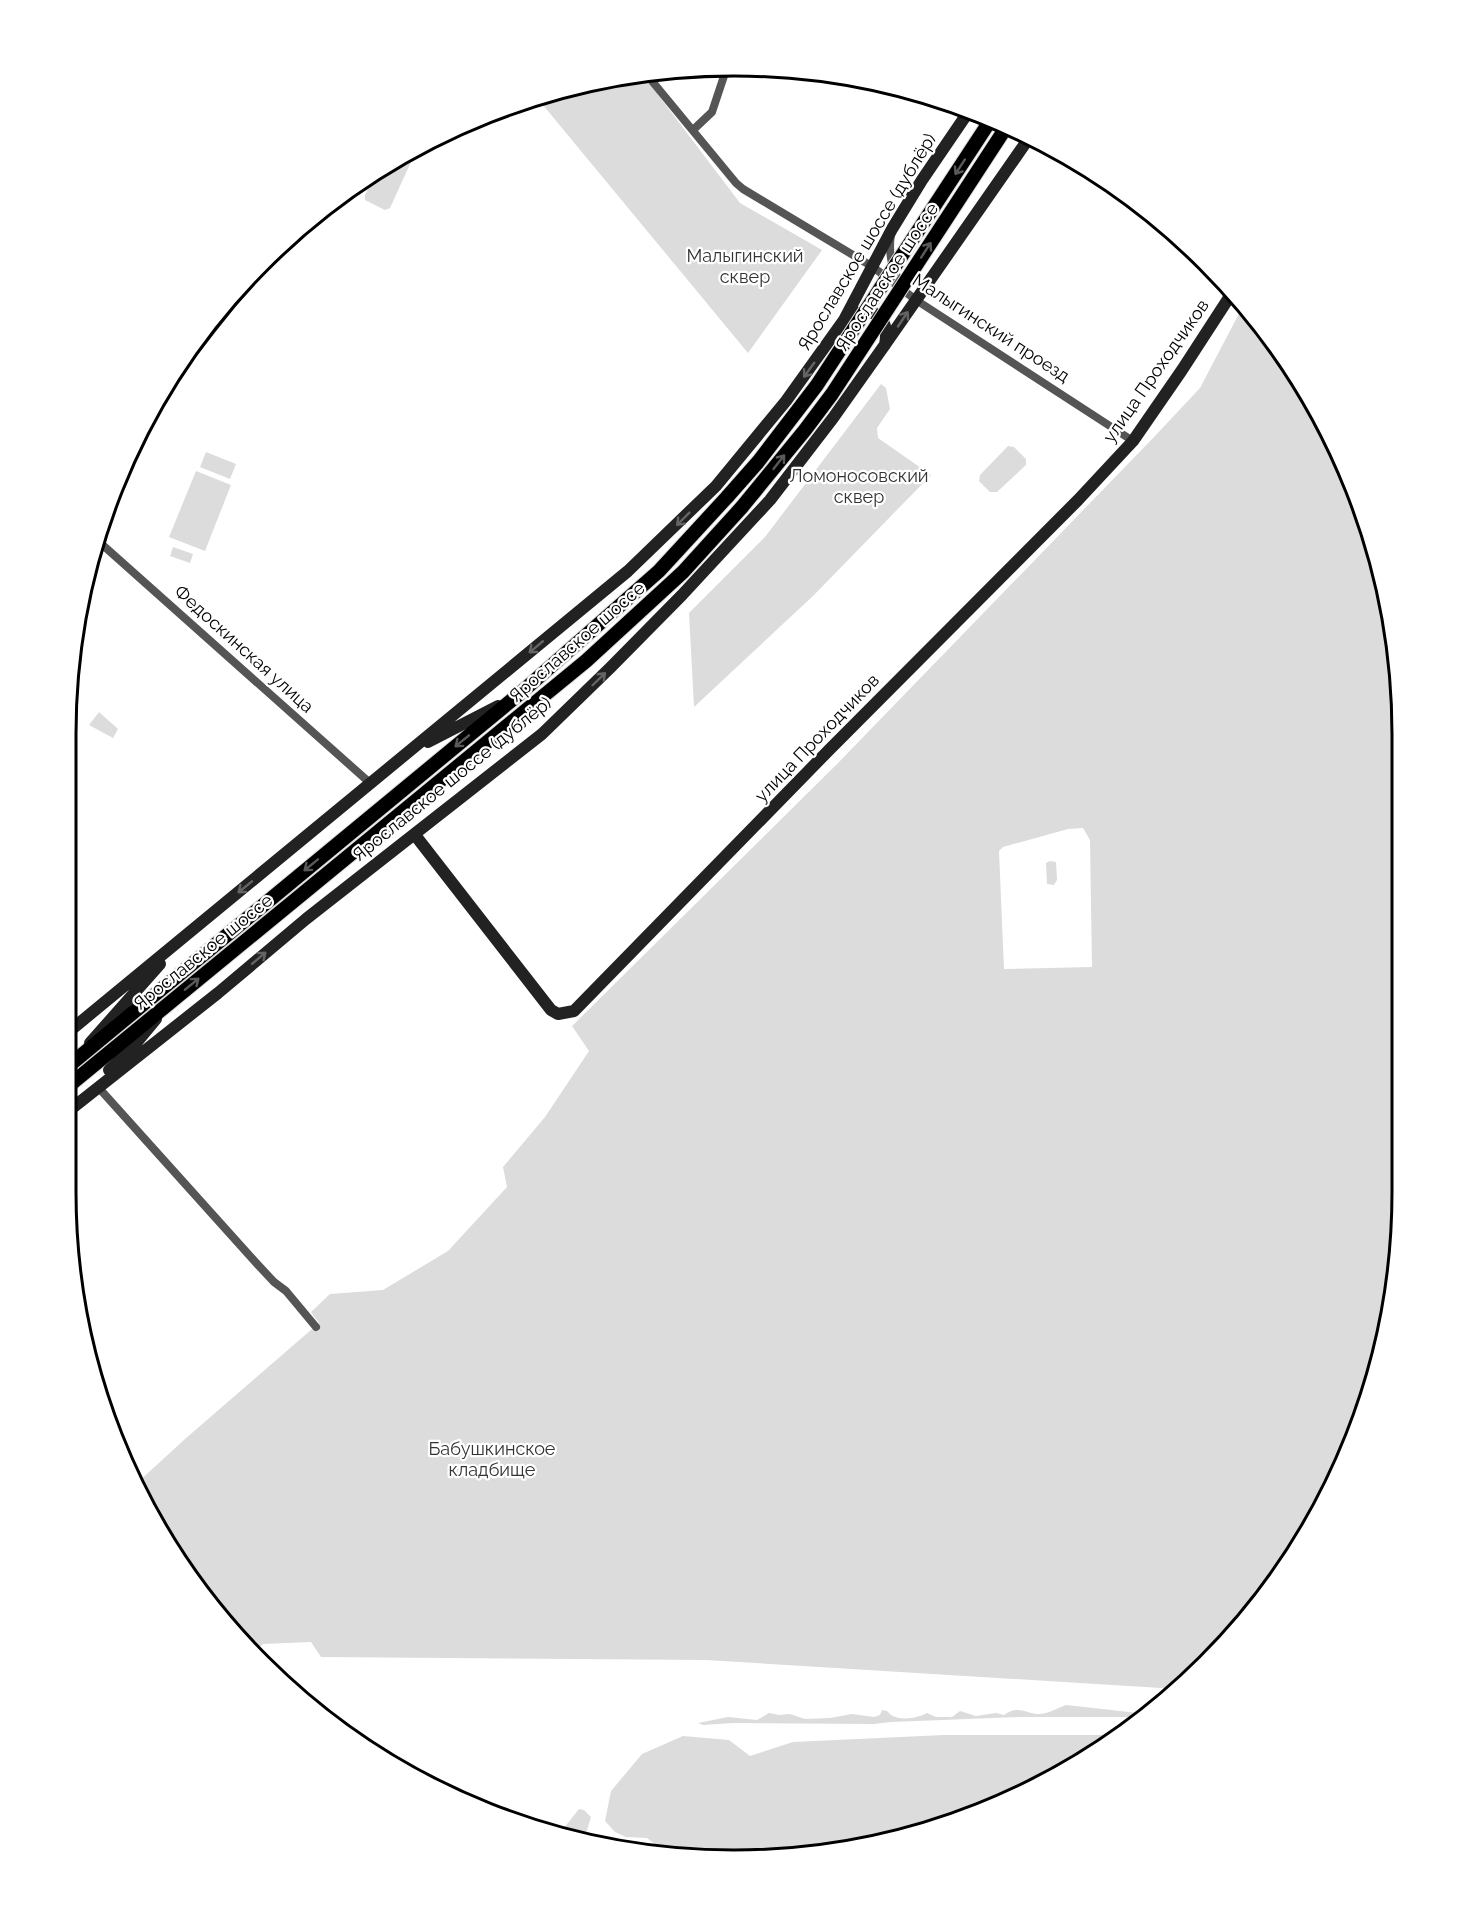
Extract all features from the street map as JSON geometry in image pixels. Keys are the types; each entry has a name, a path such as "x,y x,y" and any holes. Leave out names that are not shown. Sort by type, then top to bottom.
{"main road":[{"name":"Ярославское шоссе","path":"77,1058 524,690 659,571 758,462 817,385 986,127"},
{"name":"Ярославское шоссе","path":"77,1079 586,661 683,572 742,507 832,393 1002,134"}],"street":[{"path":"693,130 711,112 724,76"},
{"name":"Малыгинский проезд","path":"653,82 742,189 873,267 911,296 1133,441"},
{"name":"Ярославское шоссе (дублёр)","path":"77,1025 628,571 716,486 786,401 844,320 892,228 964,118"},
{"name":"Ярославское шоссе (дублёр)","path":"78,1104 218,993 306,919 542,734 611,668 770,500 833,418 884,346 911,296 1025,144"},
{"path":"892,228 890,252 893,272 911,296"},
{"name":"улица Проходчиков","path":"415,835 551,1010 558,1014 574,1011 1078,500 1133,441 1228,300"},
{"path":"844,320 860,312 869,311 877,314 886,328 884,346"},
{"name":"Федоскинская улица","path":"104,546 370,783"},
{"path":"412,748 485,714 524,690"},
{"path":"77,1056 177,942"},
{"path":"78,1104 95,1082 132,1048 172,1001"},
{"path":"98,1087 316,1326"}],"green space":[{"name":"Малыгинский сквер","path":"648,82 740,203 822,250 748,353 543,105 606,89"},
{"path":"411,162 390,208 385,210 365,200 369,187"},
{"name":"Бабушкинское кладбище","path":"1239,313 1281,369 1303,405 1324,443 1341,482 1357,523 1379,606 1390,691 1391,1193 1386,1279 1369,1363 1357,1404 1341,1445 1324,1484 1303,1522 1256,1593 1199,1658 1166,1688 706,1660 321,1657 311,1642 263,1644 259,1648 212,1593 187,1558 142,1479 319,1323 311,1312 330,1294 383,1290 448,1251 507,1187 503,1167 545,1117 589,1051 572,1026 838,763 1200,388","holes":["1083,828 1090,840 1092,967 1004,969 999,851 1003,847 1068,829"]},
{"name":"Ломоносовский сквер","path":"881,384 886,388 890,409 877,428 878,438 931,475 814,595 694,707 689,613 765,537"},
{"path":"1008,446 1014,447 1026,459 1026,465 997,492 990,492 979,481 980,475"},
{"path":"206,452 236,464 230,479 200,467"},
{"path":"196,471 231,485 205,551 169,537"},
{"path":"173,547 193,554 190,563 170,556"},
{"path":"99,712 118,729 113,738 89,725"},
{"path":"1056,862 1057,880 1054,885 1047,884 1046,863"},
{"path":"1066,1705 1137,1713 1131,1717 1019,1717 874,1724 734,1723 703,1725 698,1723 728,1717 757,1720 769,1713 790,1714 805,1719 852,1714 874,1717 880,1715 882,1710 900,1718 917,1717 927,1713 936,1717 952,1717 960,1711 976,1716 996,1713 1004,1715 1013,1710 1041,1714"},
{"path":"944,1735 1106,1735 1025,1783 986,1800 945,1816 862,1838 777,1849 691,1849 657,1846 647,1838 626,1837 615,1832 605,1821 611,1791 642,1754 683,1736 729,1740 750,1756 793,1742"},
{"path":"579,1809 584,1810 591,1817 586,1833 564,1828"}]}
